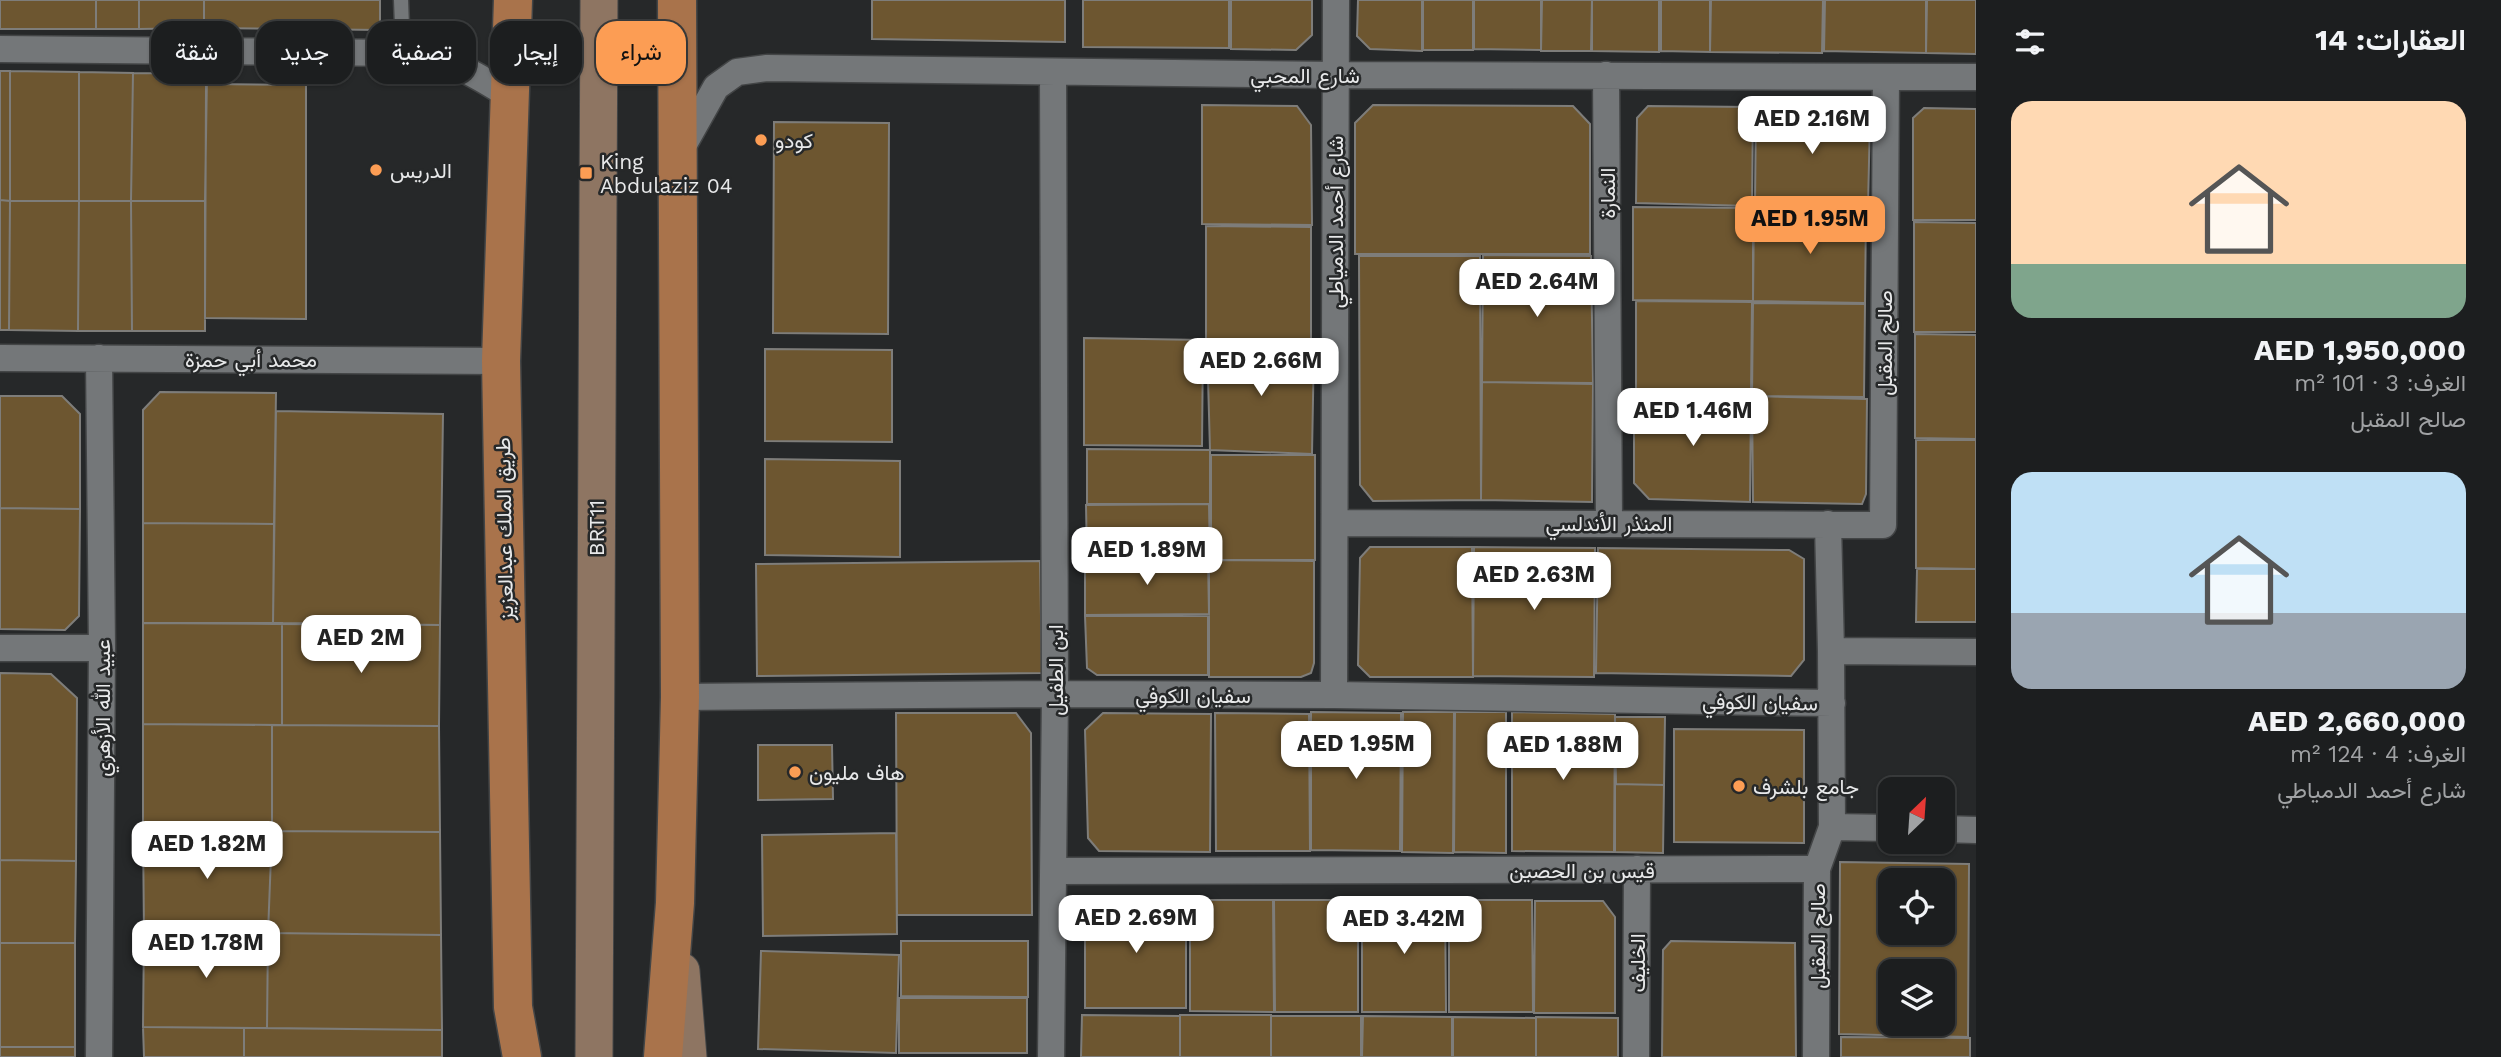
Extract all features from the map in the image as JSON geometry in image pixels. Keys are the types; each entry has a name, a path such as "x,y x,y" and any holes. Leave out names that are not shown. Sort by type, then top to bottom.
{"main road":[{"name":"طريق الملك عبدالعزيز","path":"513,0 501,361 513,1007 522,1057"},
{"name":"BRT11","path":"594,1057 599,0"},
{"path":"663,1057 675,903 680,697 677,0"},
{"path":"675,903 688,1057"},
{"path":"510,1057 513,1007"}],"street":[{"name":"شارع أحمد الدمياطي","path":"1334,695 1336,0"},
{"path":"0,49 367,53"},
{"name":"شارع المحبي","path":"678,154 716,87 737,72 767,68 1053,73 1976,77"},
{"name":"ابن الطفيل","path":"1051,1057 1055,694 1053,73"},
{"path":"476,74 510,96"},
{"name":"النمارة","path":"1606,75 1609,522"},
{"name":"صالح المقبل","path":"1883,525 1886,77"},
{"name":"محمد أبي حمزة","path":"0,358 501,361"},
{"name":"عبيد الله الأزهري","path":"99,358 102,648 99,1057"},
{"name":"المنذر الأندلسي","path":"1335,523 1883,525"},
{"name":"صالح المقبل","path":"1816,1057 1817,869 1832,827 1828,524"},
{"path":"0,649 102,648"},
{"path":"1831,651 1976,652"},
{"name":"سفيان الكوفي","path":"680,697 1334,695 1832,703"},
{"path":"1832,827 1878,828"},
{"path":"1955,829 1976,830"},
{"name":"الخليف","path":"1636,1057 1637,869"},
{"name":"قيس بن الحصين","path":"1053,871 1817,869"}],"lane":[{"path":"401,0 402,21"}],"building":[{"path":"0,0 96,0 96,29 0,29"},
{"path":"96,0 139,0 139,29 96,29"},
{"path":"139,0 204,0 204,21 151,21 151,29 139,29"},
{"path":"204,0 380,0 380,21 367,21 367,30 353,30 353,21 256,21 256,29 242,28 242,21 204,21"},
{"path":"872,0 1065,0 1065,42 872,39"},
{"path":"1083,0 1229,0 1229,48 1083,47"},
{"path":"1231,0 1312,0 1312,35 1296,50 1231,49"},
{"path":"1358,0 1422,0 1422,51 1370,49 1357,36"},
{"path":"1423,0 1473,0 1473,50 1423,50"},
{"path":"1474,0 1541,0 1541,50 1474,49"},
{"path":"1542,0 1592,0 1591,51 1541,51"},
{"path":"1592,0 1659,0 1659,52 1592,51"},
{"path":"1661,0 1710,0 1710,52 1661,51"},
{"path":"1711,0 1823,0 1822,53 1710,52"},
{"path":"1825,0 1926,0 1926,53 1824,51"},
{"path":"1927,0 1976,0 1976,54 1926,53"},
{"path":"0,71 10,71 10,201 0,200"},
{"path":"10,71 79,72 79,201 10,201"},
{"path":"79,72 133,73 131,201 79,201"},
{"path":"133,73 151,73 151,84 207,84 205,201 131,201"},
{"path":"206,84 306,85 306,319 205,318"},
{"path":"1202,105 1297,106 1311,125 1312,225 1202,224"},
{"path":"1373,105 1573,106 1590,124 1590,254 1355,254 1355,123"},
{"path":"1648,106 1753,107 1752,206 1636,203 1637,118"},
{"path":"1756,106 1859,108 1870,118 1868,206 1755,204"},
{"path":"1924,108 1976,109 1976,220 1913,220 1913,118"},
{"path":"774,122 889,123 888,334 773,333"},
{"path":"0,200 10,201 9,330 0,330"},
{"path":"10,201 79,201 78,331 9,330"},
{"path":"79,201 131,201 132,331 78,331"},
{"path":"131,201 205,201 205,331 132,331"},
{"path":"1633,207 1753,208 1753,301 1633,300"},
{"path":"1754,208 1866,210 1865,303 1753,301"},
{"path":"1914,222 1976,223 1976,332 1914,332"},
{"path":"1206,226 1311,227 1311,343 1206,343"},
{"path":"1483,255 1591,256 1593,383 1482,382"},
{"path":"1359,256 1480,256 1481,500 1373,501 1360,485"},
{"path":"1636,301 1752,302 1751,396 1636,394"},
{"path":"1753,303 1865,304 1864,397 1752,396"},
{"path":"1915,334 1976,335 1976,439 1915,438"},
{"path":"1084,338 1203,340 1202,446 1084,445"},
{"path":"1207,343 1314,345 1312,454 1210,450"},
{"path":"765,349 892,350 892,442 765,441"},
{"path":"1482,382 1593,384 1592,502 1481,500"},
{"path":"160,392 276,393 274,524 143,523 143,410"},
{"path":"1634,395 1751,397 1750,502 1649,499 1634,483"},
{"path":"0,396 62,396 80,414 80,509 0,508"},
{"path":"1752,396 1867,399 1866,494 1862,504 1753,502"},
{"path":"276,411 443,414 440,625 273,624"},
{"path":"1916,440 1976,440 1976,569 1916,568"},
{"path":"1087,449 1210,450 1210,504 1087,504"},
{"path":"1211,455 1315,455 1315,560 1211,560"},
{"path":"765,459 900,461 900,557 765,555"},
{"path":"1209,504 1210,558 1087,559 1086,505"},
{"path":"0,508 80,509 79,616 65,630 0,629"},
{"path":"143,523 274,524 273,624 143,623"},
{"path":"1370,547 1472,547 1473,677 1370,677 1358,665 1360,558"},
{"path":"1474,547 1595,548 1594,677 1473,676"},
{"path":"1598,548 1789,550 1804,559 1804,660 1791,676 1596,673"},
{"path":"1085,560 1208,560 1209,614 1085,615"},
{"path":"1209,560 1314,561 1314,663 1311,673 1301,677 1209,677"},
{"path":"1040,561 1042,673 757,676 756,564"},
{"path":"1917,569 1976,569 1976,622 1916,622"},
{"path":"1085,616 1208,616 1208,675 1097,675 1087,668"},
{"path":"143,623 282,623 282,725 143,724"},
{"path":"282,623 440,625 439,726 282,725"},
{"path":"0,673 51,674 77,698 76,861 0,860"},
{"path":"1311,712 1401,713 1400,851 1311,850"},
{"path":"1403,712 1454,712 1453,853 1402,852"},
{"path":"1455,712 1506,712 1506,853 1454,852"},
{"path":"1512,712 1615,714 1614,852 1512,851"},
{"path":"896,713 1016,713 1031,733 1032,915 897,915"},
{"path":"1103,713 1211,714 1210,852 1099,851 1088,838 1085,730"},
{"path":"1215,713 1309,714 1310,851 1216,851"},
{"path":"1615,717 1665,717 1664,785 1616,784"},
{"path":"143,724 272,725 272,831 143,830"},
{"path":"272,725 439,726 440,832 272,831"},
{"name":"جامع بلشرف","path":"1674,729 1804,730 1804,843 1674,842"},
{"name":"هاف مليون","path":"758,745 832,745 833,799 758,800"},
{"path":"1615,784 1664,785 1663,853 1615,852"},
{"path":"143,830 272,831 268,933 144,933"},
{"path":"272,831 440,832 441,935 268,933"},
{"path":"896,833 897,934 763,936 762,835"},
{"path":"0,860 76,861 75,943 0,943"},
{"path":"1840,862 1969,864 1968,1037 1925,1036 1955,1036 1955,959 1878,959 1878,1035 1839,1034"},
{"path":"1190,900 1273,900 1274,1012 1190,1011"},
{"path":"1274,900 1358,900 1358,1012 1275,1012"},
{"path":"1362,900 1445,901 1446,1012 1362,1012"},
{"path":"1449,900 1532,900 1533,1012 1449,1012"},
{"path":"1094,901 1186,901 1186,1008 1085,1008 1085,911"},
{"path":"1535,901 1603,901 1615,917 1615,1013 1534,1013"},
{"path":"144,933 268,933 267,1028 143,1027"},
{"path":"268,933 441,935 442,1030 267,1028"},
{"path":"901,941 1028,941 1028,997 901,996"},
{"path":"1671,941 1795,943 1796,1057 1662,1057 1663,950"},
{"path":"0,943 75,943 75,1047 0,1047"},
{"path":"761,951 899,955 896,1053 758,1049"},
{"path":"899,998 1027,998 1027,1053 899,1053"},
{"path":"1082,1015 1180,1016 1180,1057 1081,1057"},
{"path":"1180,1015 1271,1015 1271,1057 1180,1057"},
{"path":"1271,1016 1361,1016 1361,1057 1271,1057"},
{"path":"1363,1016 1452,1017 1452,1057 1362,1057"},
{"path":"1453,1017 1536,1018 1536,1057 1453,1057"},
{"path":"1536,1017 1618,1018 1618,1057 1536,1057"},
{"path":"143,1027 244,1028 244,1057 144,1057"},
{"path":"244,1028 442,1030 442,1057 244,1057"},
{"path":"1841,1037 1970,1038 1970,1057 1841,1057"},
{"path":"0,1047 75,1047 75,1057 0,1057"}],"place":[{"name":"كودو","path":"761,140"},
{"name":"الدريس","path":"376,170"},
{"name":"King Abdulaziz 04","path":"586,173"},
{"name":"هاف مليون","path":"795,772"},
{"name":"جامع بلشرف","path":"1739,786"}]}
